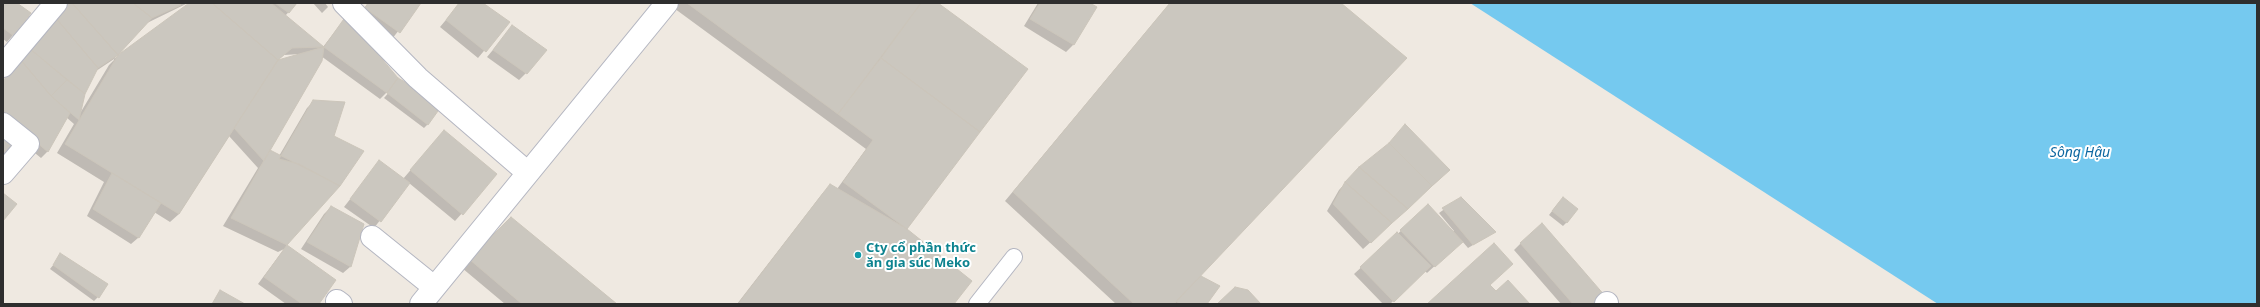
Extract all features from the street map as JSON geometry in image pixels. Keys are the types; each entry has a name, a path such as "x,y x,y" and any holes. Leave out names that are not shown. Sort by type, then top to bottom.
{"street":[{"path":"3,66 56,3"},
{"path":"344,3 418,78 528,173"},
{"path":"421,304 667,3"},
{"path":"3,124 28,144 3,172"},
{"path":"372,237 434,287"}],"lane":[{"path":"977,304 1014,257"}],"water":[{"name":"Sông Hậu","path":"1470,3 2257,3 2257,304 1938,304"}],"building":[{"path":"3,3 17,3 31,13 14,36 3,28"},
{"path":"67,3 72,3 118,55 98,68 55,17"},
{"path":"72,3 133,3 152,18 118,55"},
{"path":"133,3 178,3 181,5 152,18"},
{"path":"189,3 212,3 278,60 179,214 65,144 118,55"},
{"path":"212,3 271,3 324,47 292,48 278,60"},
{"path":"275,3 297,3 289,13"},
{"path":"368,3 421,3 400,33 365,8"},
{"path":"459,3 483,3 510,22 486,52 446,20"},
{"path":"687,3 921,3 838,114"},
{"path":"921,3 938,3 1028,69 980,132 881,58"},
{"path":"1040,3 1090,3 1097,7 1074,45 1030,19"},
{"path":"1170,3 1341,3 1407,58 1174,304 1134,304 1013,192"},
{"path":"346,16 398,78 387,93 324,47"},
{"path":"55,17 98,68 85,94 29,48"},
{"path":"512,25 547,50 527,74 493,50"},
{"path":"324,47 322,61 264,161 234,128 278,60"},
{"path":"29,48 67,80 51,96 20,59"},
{"path":"881,58 980,132 907,229 843,182 873,140 838,114"},
{"path":"20,59 51,96 70,113 48,152 3,114 3,81"},
{"path":"398,78 443,104 428,125 387,93"},
{"path":"67,80 85,94 79,120 51,96"},
{"path":"313,100 345,102 334,136 364,151 340,186 299,164 279,159"},
{"path":"1405,124 1450,170 1432,186 1389,143"},
{"path":"444,130 497,174 463,215 410,170"},
{"path":"3,132 19,147 3,165"},
{"path":"1389,143 1432,186 1408,209 1359,167"},
{"path":"270,150 340,186 287,245 231,218"},
{"path":"379,160 410,183 381,222 350,199"},
{"path":"1359,167 1408,209 1392,223 1345,182"},
{"path":"112,173 161,203 139,238 93,209"},
{"path":"1345,182 1392,223 1371,243 1333,204"},
{"name":"Cty cổ phần thức ăn gia súc Meko","path":"830,184 907,229 972,281 954,304 738,304"},
{"path":"3,193 17,204 3,221"},
{"path":"1461,197 1496,232 1473,245 1442,208"},
{"path":"1563,197 1578,209 1567,223 1552,211"},
{"path":"1428,204 1463,242 1435,267 1400,230"},
{"path":"331,206 364,224 351,267 307,242"},
{"path":"511,217 617,304 522,304 469,259"},
{"path":"1542,223 1606,297 1597,304 1573,304 1520,243"},
{"path":"1397,232 1431,266 1394,302 1360,267"},
{"path":"1494,243 1513,264 1490,285 1496,291 1508,280 1530,304 1427,304"},
{"path":"287,245 336,280 319,304 302,304 264,277"},
{"path":"60,253 108,284 99,298 53,265"},
{"path":"1201,276 1220,286 1207,304 1180,304 1176,301"},
{"path":"1235,287 1248,290 1261,304 1217,304"},
{"path":"220,290 245,304 212,304"}],"place":[{"name":"Cty cổ phần thức ăn gia súc Meko","path":"858,255"}]}
